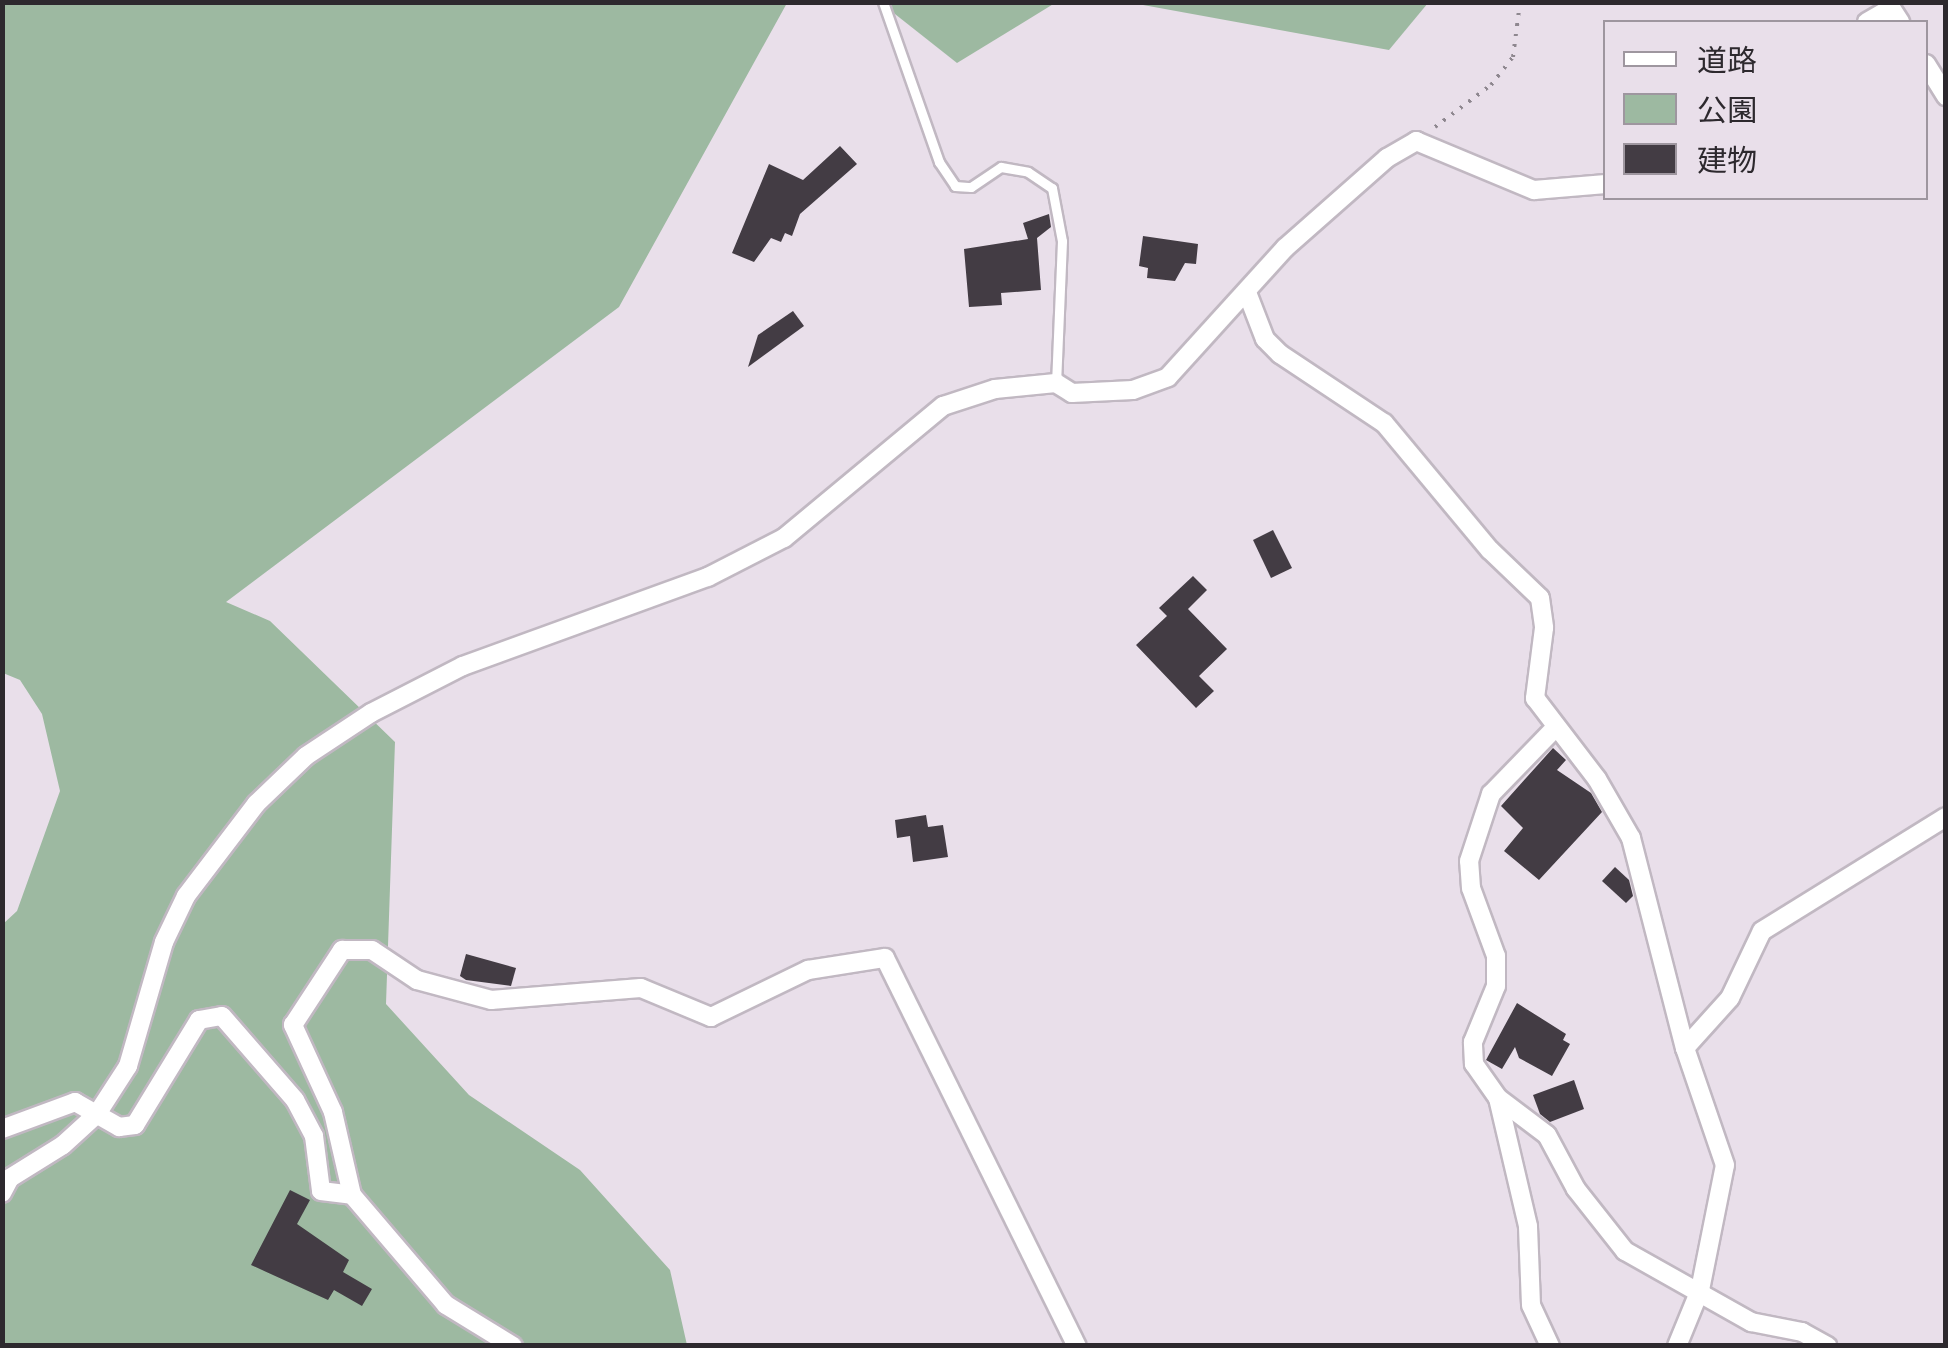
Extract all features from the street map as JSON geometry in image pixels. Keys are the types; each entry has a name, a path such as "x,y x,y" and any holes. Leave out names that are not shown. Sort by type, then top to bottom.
{"street":[{"path":"1870,20 1891,8 1899,20"},
{"path":"1928,67 1946,96"},
{"path":"2,1192 10,1178 96,1114 128,1066 164,942 186,896 256,804 306,756 463,666 708,577 784,538 942,406 994,389 1056,383 1072,394 1133,390 1168,377 1248,295 1284,248 1386,158 1416,142 1534,190 1603,184"},
{"path":"1248,295 1265,338 1280,354 1384,424 1490,550 1540,598 1544,628 1535,698 1554,729 1597,779 1630,838 1685,1048 1725,1165 1700,1290 1677,1346"},
{"path":"1554,729 1491,794 1469,861 1471,888 1496,956 1496,986 1473,1042 1474,1064 1498,1098 1547,1135 1576,1189 1625,1251 1700,1290 1750,1322 1802,1332 1826,1346"},
{"path":"1685,1048 1730,998 1762,932 1946,817"},
{"path":"513,1346 446,1304 352,1195 333,1112 292,1025 342,950 372,950 417,980 491,1000 641,988 711,1017 808,970 884,958 1077,1346"},
{"path":"2,1129 74,1102 119,1127 135,1126 199,1020 222,1016 296,1100 314,1136 322,1191 352,1195"},
{"path":"1498,1098 1528,1226 1531,1304 1550,1346"}],"lane":[{"path":"883,2 939,162 955,186 970,187 1000,167 1028,172 1052,188 1062,241 1056,383"}],"path":[{"path":"1416,142 1491,85 1514,56 1520,2"}],"green space":[{"path":"3,3 787,3 619,307 226,602 270,621 395,742 386,1004 469,1095 580,1170 670,1270 687,1345 3,1345 3,924 17,911 60,791 42,714 20,680 3,673"},
{"path":"881,3 1055,3 957,63"},
{"path":"1132,3 1428,3 1389,50"}],"building":[{"path":"840,146 857,164 800,214 792,236 785,233 781,242 771,238 754,262 732,253 769,164 803,180"},
{"path":"1049,214 1051,227 1037,238 1041,290 1001,293 1002,305 969,307 964,249 1028,239 1023,223"},
{"path":"1143,236 1198,244 1196,264 1185,263 1175,281 1147,278 1148,268 1139,266"},
{"path":"793,311 804,326 748,367 758,335"},
{"path":"1273,530 1292,568 1271,578 1253,540"},
{"path":"1193,576 1207,590 1188,609 1227,649 1199,676 1214,691 1196,708 1136,645 1167,616 1159,608"},
{"path":"1553,748 1566,760 1557,770 1591,793 1602,812 1539,880 1504,851 1523,828 1501,806"},
{"path":"926,815 928,827 943,825 948,857 913,862 910,836 897,838 895,820"},
{"path":"1615,867 1629,880 1633,896 1626,903 1602,881"},
{"path":"466,954 516,968 511,986 460,976"},
{"path":"1517,1003 1566,1034 1563,1040 1570,1044 1552,1076 1519,1058 1515,1047 1502,1069 1486,1060"},
{"path":"1574,1080 1584,1109 1550,1122 1540,1114 1533,1095"},
{"path":"290,1190 310,1200 297,1224 349,1260 343,1272 372,1289 362,1306 334,1290 328,1300 251,1265"}]}
